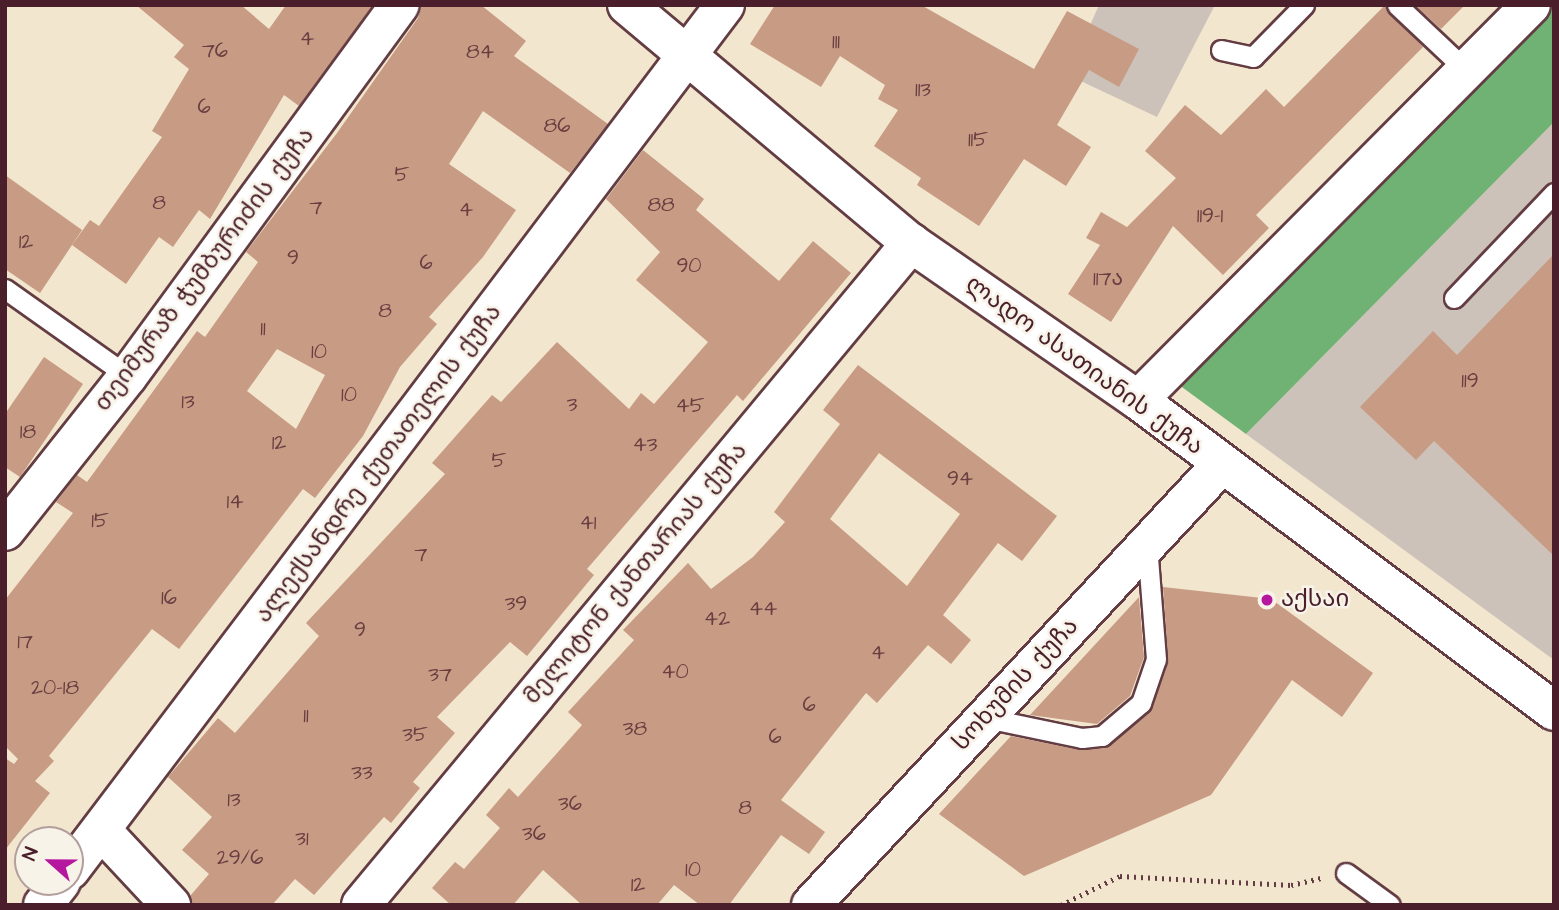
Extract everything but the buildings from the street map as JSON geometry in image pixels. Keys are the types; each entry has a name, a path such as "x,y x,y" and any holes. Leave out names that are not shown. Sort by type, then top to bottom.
{"street":[{"name":"თეიმურაზ ჭუმბურიძის ქუჩა","path":"5,531 128,376 400,5"},
{"name":"ლადო ასათიანის ქუჩა","path":"627,5 911,243 1138,400 1221,465 1554,712"},
{"name":"ალექსანდრე ქუთათელის ქუჩა","path":"84,852 725,5"},
{"path":"1138,400 1531,5"},
{"name":"მელიტონ ქანთარიას ქუჩა","path":"361,905 911,243"},
{"name":"სოხუმის ქუჩა","path":"811,905 1221,465"},
{"path":"101,830 171,905"}],"lane":[{"path":"1221,50 1253,57 1304,5"},
{"path":"1397,5 1467,71"},
{"path":"1454,298 1554,193"},
{"path":"5,289 128,376"},
{"path":"986,718 1082,738 1102,736 1141,703 1156,659 1147,544"},
{"path":"1346,873 1390,905"}],"path":[{"path":"1060,905 1120,876 1291,885 1346,873"}],"shaded area":[{"path":"1099,5 1215,5 1157,117 1068,75"},
{"path":"1554,122 1554,660 1246,434"}],"green space":[{"path":"1541,5 1554,5 1554,122 1246,434 1171,379"}],"place":[{"name":"აქსაი","path":"1267,600"}]}
